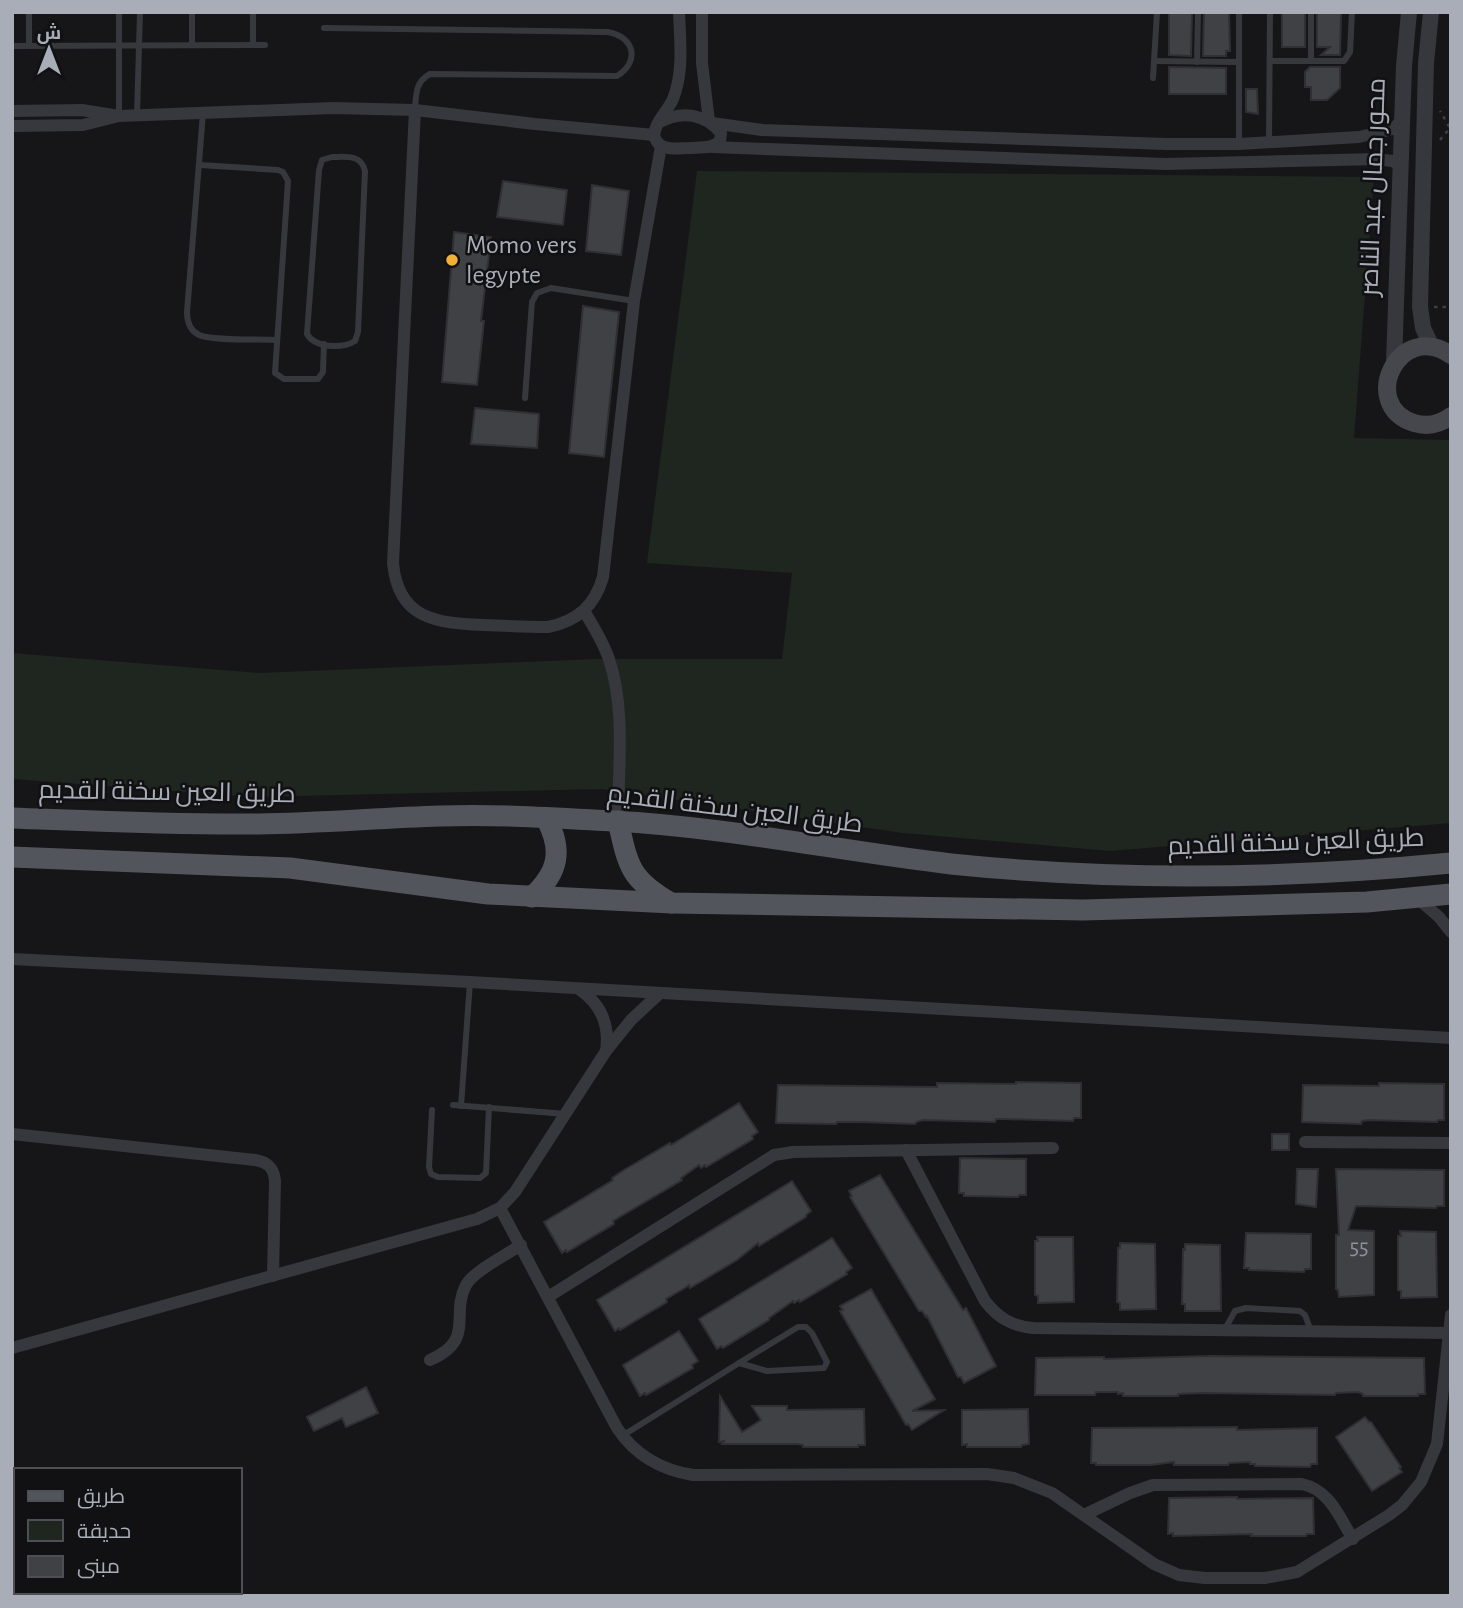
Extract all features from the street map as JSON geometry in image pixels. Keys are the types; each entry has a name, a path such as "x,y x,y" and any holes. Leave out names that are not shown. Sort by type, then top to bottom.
{"main road":[{"path":"1449,418 1438,423 1412,422 1398,412 1389,398 1387,380 1399,357 1414,348 1432,347 1451,355"},
{"name":"طريق العين سخنة القديم","path":"12,818 187,824 273,824 443,816 618,821 722,831 954,864 1095,874 1237,876 1378,870 1451,863"},
{"path":"532,897 545,885 554,869 557,851 554,834 546,818"},
{"path":"618,821 628,864 638,880 672,903"},
{"path":"12,857 290,869 532,897 672,903 1083,910 1367,902 1451,894"}],"street":[{"path":"415,110 393,563 398,586 403,597 420,614 442,623 548,627 574,619 584,611 593,601 603,577 634,301 658,141 657,125 672,102 679,80 679,12"},
{"path":"702,12 702,63 710,122 721,133 720,141 712,147"},
{"name":"محور جمال عبد الناصر","path":"1394,364 1401,121 1409,12"},
{"name":"محور جمال عبد الناصر","path":"1431,12 1426,63 1420,307 1423,328 1432,347"},
{"path":"12,111 82,110 119,116 333,108 415,110 658,141 668,149 712,147 1166,164 1377,159 1400,165"},
{"path":"660,122 677,115 697,116 710,122 762,130 1153,144 1239,144 1378,134 1393,129 1401,121"},
{"path":"12,126 83,125 119,116"},
{"path":"584,611 600,636 615,684 619,735 618,821"},
{"path":"1416,897 1439,917 1451,932"},
{"path":"12,959 470,982 1451,1038"},
{"path":"579,989 595,1002 605,1020 606,1051"},
{"path":"12,1348 477,1219 500,1208 515,1192 606,1051 631,1020 660,993"},
{"path":"12,1134 255,1160 268,1164 272,1168 275,1181 273,1276"},
{"path":"1305,1142 1451,1143"},
{"path":"548,1297 774,1155 793,1152 1053,1148"},
{"path":"905,1150 985,1301 1000,1318 1010,1323 1033,1328 1449,1333"},
{"path":"500,1208 622,1436 648,1460 681,1473 1001,1476 1040,1487 1154,1564 1192,1577 1265,1578 1287,1575 1307,1567 1402,1505 1428,1470 1439,1431 1451,1314"},
{"path":"430,1360 442,1355 452,1346 458,1335 464,1291 469,1281 521,1245"},
{"path":"1084,1515 1153,1485 1302,1484 1317,1489 1328,1498 1353,1539"}],"lane":[{"path":"29,12 29,46"},
{"path":"119,12 119,116"},
{"path":"137,115 139,12"},
{"path":"192,12 192,45"},
{"path":"253,12 253,45"},
{"path":"1153,78 1157,12"},
{"path":"1197,62 1198,12"},
{"path":"1239,12 1239,144"},
{"path":"1269,142 1270,12"},
{"path":"1311,12 1311,61"},
{"path":"1270,61 1340,62 1347,59 1350,52 1352,12"},
{"path":"324,28 608,32 619,34 627,41 632,51 626,71 617,76 430,74 424,77 417,88 415,110"},
{"path":"12,46 265,45"},
{"path":"1154,61 1239,62"},
{"path":"203,113 187,312 189,325 193,331 205,337 277,340"},
{"path":"351,157 361,161 365,171 358,332 351,344 324,344 313,342 307,334 319,170 322,160 351,157"},
{"path":"200,165 278,170 287,176 275,373 284,379 318,379 323,372 324,344"},
{"path":"526,398 532,302 537,293 551,288 634,301"},
{"path":"461,1106 470,982"},
{"path":"453,1105 566,1114"},
{"path":"432,1110 429,1167 431,1174 438,1177 480,1178 486,1174 489,1107"},
{"path":"1225,1330 1235,1311 1247,1308 1300,1311 1311,1331"},
{"path":"622,1436 740,1363 802,1326 812,1333 827,1362 821,1368 775,1371 758,1370 740,1363"}],"green space":[{"path":"697,171 1374,177 1354,438 1451,440 1451,823 1110,851 903,833 602,789 254,797 12,779 12,653 260,673 596,659 782,659 792,573 647,563"}],"building":[{"path":"1169,12 1192,12 1191,56 1169,55"},
{"path":"1204,12 1229,12 1230,51 1226,51 1226,56 1203,56"},
{"path":"1282,12 1305,12 1305,47 1282,47"},
{"path":"1317,12 1341,12 1340,55 1321,55 1330,47 1317,47"},
{"path":"1169,67 1226,68 1226,94 1169,94"},
{"path":"1310,67 1340,67 1340,88 1327,100 1311,100 1311,87 1305,87 1305,72"},
{"path":"1246,89 1257,89 1258,114 1246,112"},
{"path":"503,181 567,190 563,225 497,217"},
{"path":"592,185 629,191 621,255 586,251"},
{"path":"454,232 491,237 477,385 442,382"},
{"path":"583,306 619,312 604,457 569,453"},
{"path":"475,408 539,414 537,448 471,444"},
{"path":"937,1083 1081,1083 1081,1118 1074,1118 1073,1121 996,1119 995,1122 923,1120 915,1124 776,1123 778,1085 937,1087"},
{"path":"1379,1083 1444,1084 1444,1120 1369,1120 1362,1121 1361,1124 1302,1122 1303,1085 1379,1086"},
{"path":"739,1103 758,1132 752,1136 753,1139 706,1167 705,1165 701,1168 699,1165 681,1178 682,1180 613,1221 614,1224 562,1253 544,1222 613,1180 612,1178 624,1170"},
{"path":"1272,1134 1289,1134 1289,1150 1272,1150"},
{"path":"960,1158 1026,1159 1026,1195 964,1196 964,1193 959,1193"},
{"path":"1297,1169 1318,1169 1316,1207 1296,1204"},
{"path":"1336,1169 1444,1170 1444,1206 1356,1206 1348,1230 1374,1231 1374,1295 1339,1297 1336,1289 1336,1235 1339,1235"},
{"path":"880,1175 963,1310 966,1308 996,1366 964,1383 961,1377 958,1377 927,1316 919,1311 850,1197 852,1196 849,1191"},
{"path":"792,1181 811,1211 806,1217 759,1246 758,1243 737,1260 690,1288 689,1285 666,1299 667,1302 615,1331 597,1300"},
{"path":"1400,1231 1436,1232 1437,1297 1401,1298 1401,1291 1398,1290"},
{"path":"1246,1233 1311,1234 1311,1269 1305,1269 1304,1272 1244,1268"},
{"path":"1037,1237 1073,1237 1074,1302 1038,1303 1038,1296 1035,1295"},
{"path":"832,1238 852,1268 847,1274 800,1302 793,1301 769,1320 717,1349 699,1319"},
{"path":"1120,1243 1155,1244 1156,1309 1120,1310 1120,1303 1117,1302"},
{"path":"1185,1244 1220,1245 1221,1311 1185,1311 1185,1304 1182,1304"},
{"path":"871,1289 935,1399 912,1411 944,1410 912,1430 906,1425 840,1311 843,1310 840,1306"},
{"path":"679,1331 698,1361 692,1365 693,1368 640,1396 623,1365"},
{"path":"1036,1358 1424,1358 1425,1394 1363,1396 1358,1392 1335,1395 1202,1393 1123,1396 1123,1393 1118,1392 1096,1392 1095,1395 1035,1395"},
{"path":"366,1387 378,1413 346,1427 342,1418 314,1431 307,1417"},
{"path":"720,1396 742,1432 761,1420 752,1406 787,1406 787,1410 864,1409 865,1445 803,1447 798,1444 722,1444 724,1441 719,1442"},
{"path":"1028,1409 1029,1444 1021,1447 962,1445 962,1410"},
{"path":"1365,1417 1371,1422 1402,1472 1372,1491 1336,1437"},
{"path":"1237,1427 1237,1430 1317,1428 1317,1464 1311,1464 1310,1467 1255,1466 1250,1462 1228,1465 1174,1465 1174,1462 1151,1465 1091,1463 1092,1428"},
{"path":"1169,1498 1313,1498 1314,1534 1168,1534"}],"place":[{"name":"Momo vers legypte","path":"452,260"}]}
